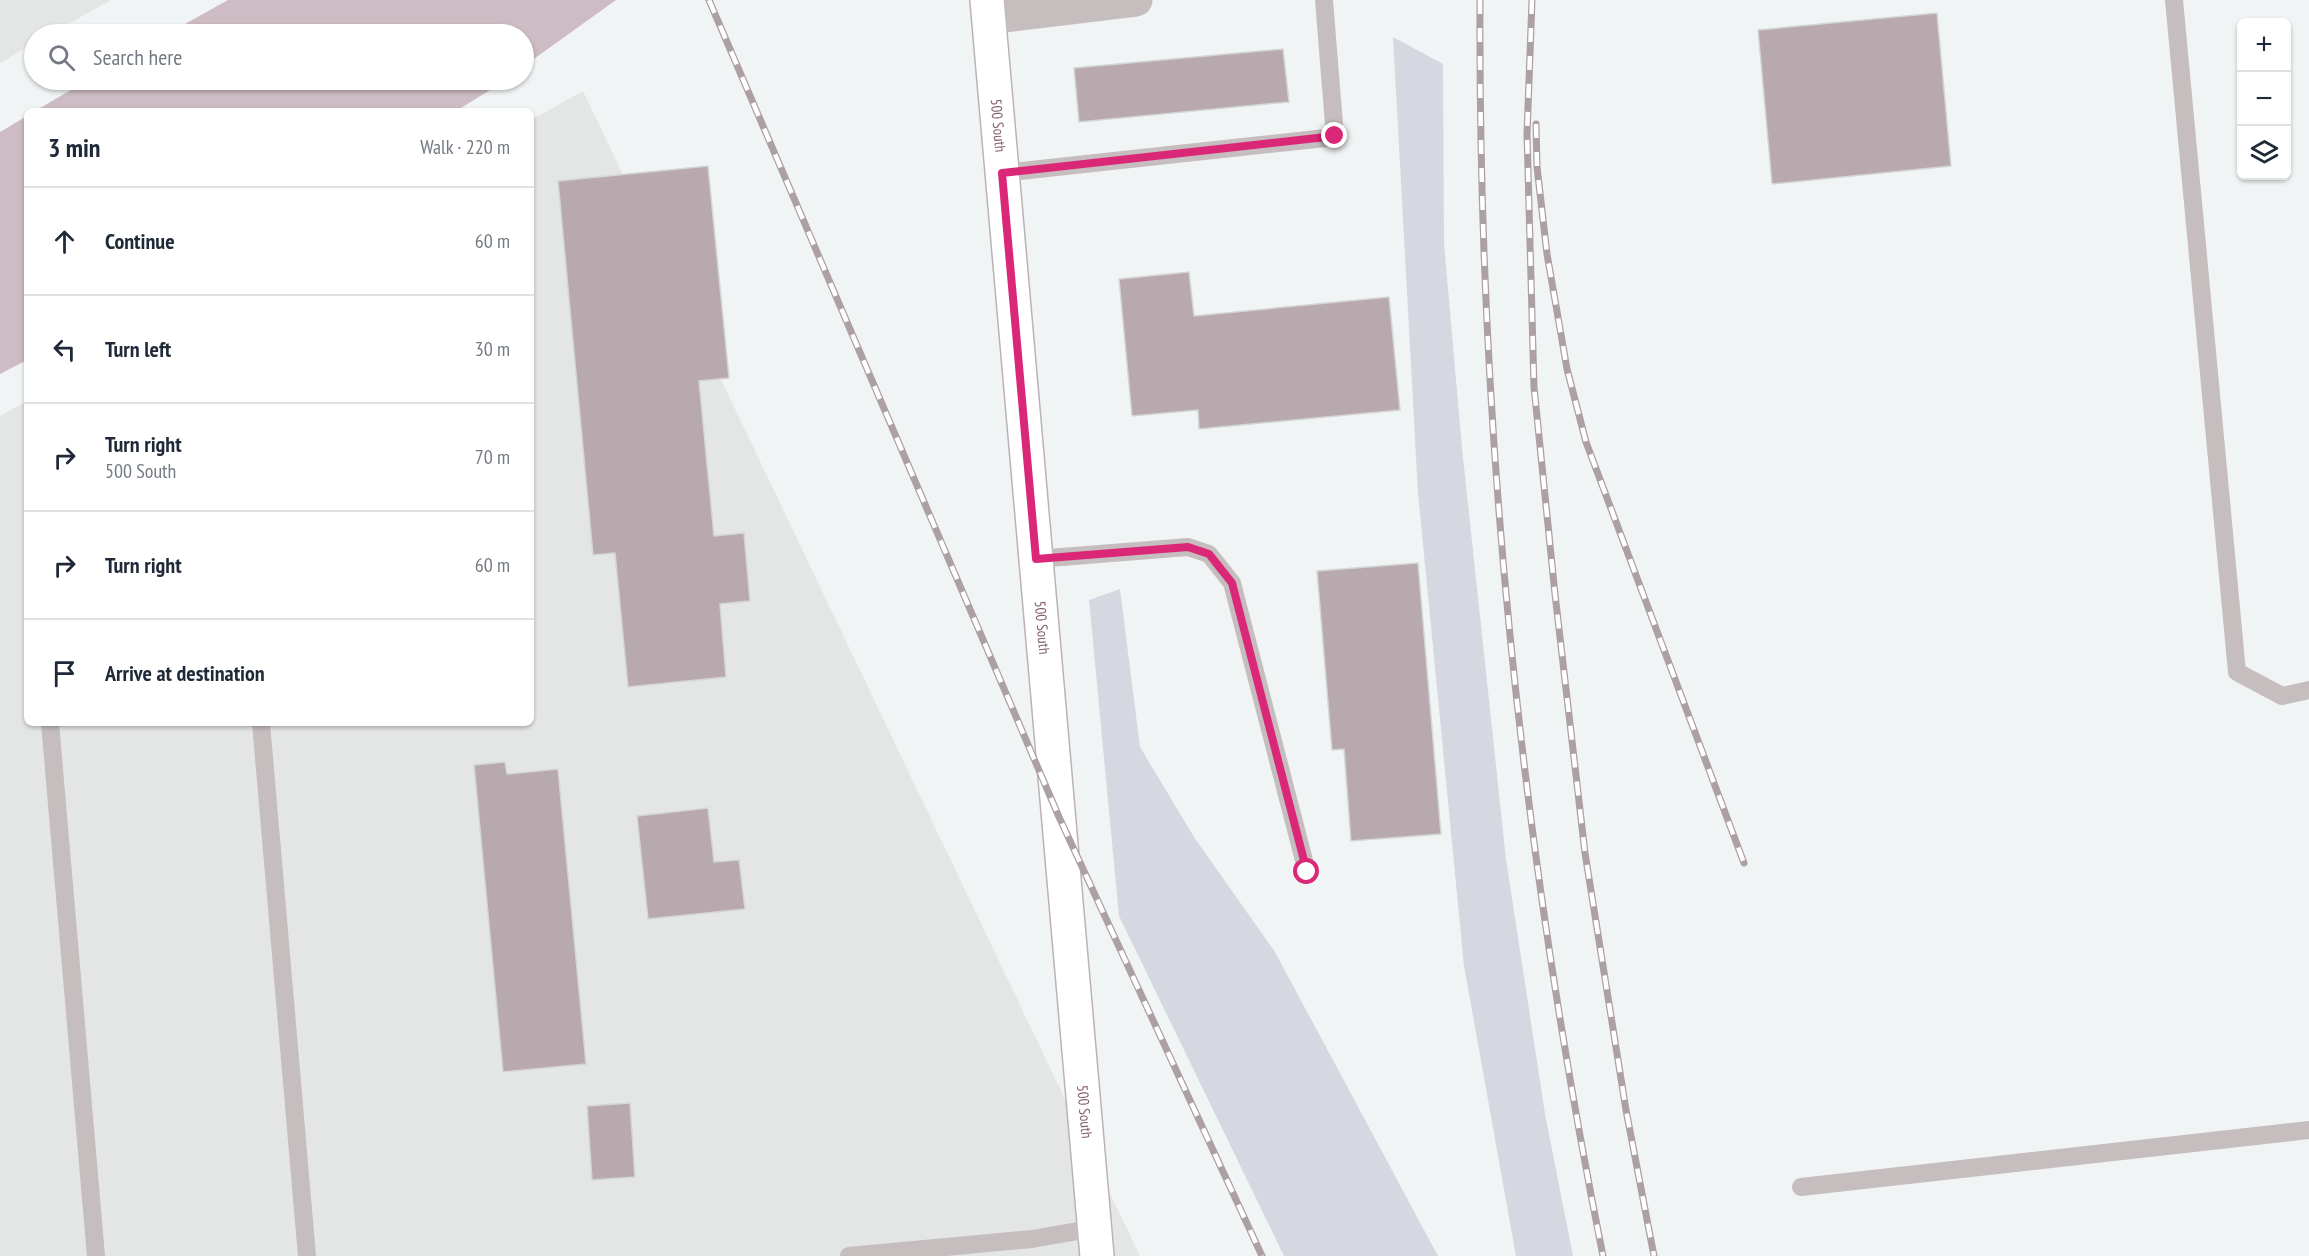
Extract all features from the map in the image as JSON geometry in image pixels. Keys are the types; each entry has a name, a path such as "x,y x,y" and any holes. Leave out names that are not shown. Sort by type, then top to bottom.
{"street":[{"path":"988,9 1137,0"},
{"name":"500 South","path":"988,9 1096,1242"}],"lane":[{"path":"1002,173 1335,136 1324,0"},
{"path":"2174,0 2237,672 2282,696 2309,690"},
{"path":"1036,559 1188,547 1209,554 1232,583 1307,872"},
{"path":"50,726 96,1256"},
{"path":"261,726 307,1256"},
{"path":"1801,1187 2309,1130"},
{"path":"849,1256 1032,1239 1096,1242"}],"shaded area":[{"path":"0,0 111,0 68,24 24,24 24,49 0,63"},
{"path":"228,0 616,0 534,59 534,24 185,24"},
{"path":"1393,37 1443,64 1444,243 1462,448 1506,859 1545,1114 1573,1256 1516,1256 1464,966 1418,493"},
{"path":"71,90 490,90 461,108 40,108"},
{"path":"583,91 1140,1256 0,1256 0,416 24,403 24,726 534,726 534,118"},
{"path":"24,118 24,362 0,374 0,132"},
{"path":"1120,589 1140,747 1194,837 1275,952 1438,1256 1284,1256 1119,916 1089,600"}],"building":[{"path":"1937,13 1951,166 1772,184 1758,30"},
{"path":"1283,49 1289,102 1079,122 1074,68"},
{"path":"708,166 729,378 699,381 714,536 744,533 750,601 720,604 726,677 628,687 615,553 593,555 558,181"},
{"path":"1189,272 1194,316 1389,297 1400,410 1199,429 1198,410 1132,416 1119,279"},
{"path":"1418,563 1441,834 1351,841 1344,749 1332,750 1317,571"},
{"path":"505,762 507,774 558,769 586,1064 503,1072 474,765"},
{"path":"708,808 714,862 739,860 745,909 648,919 637,816"},
{"path":"630,1103 635,1177 592,1180 587,1106"}],"railway":[{"path":"709,0 1059,817 1262,1256"},
{"path":"1480,0 1481,158 1487,316 1496,474 1510,631 1527,788 1548,944 1603,1256"},
{"path":"1532,0 1527,134 1534,387 1585,853 1626,1110 1654,1256"},
{"path":"1536,124 1537,167 1547,254 1567,369 1586,442 1744,863"}],"route":[{"path":"1307,872 1232,583 1209,554 1188,547 1036,559 1002,173 1335,136"}]}
